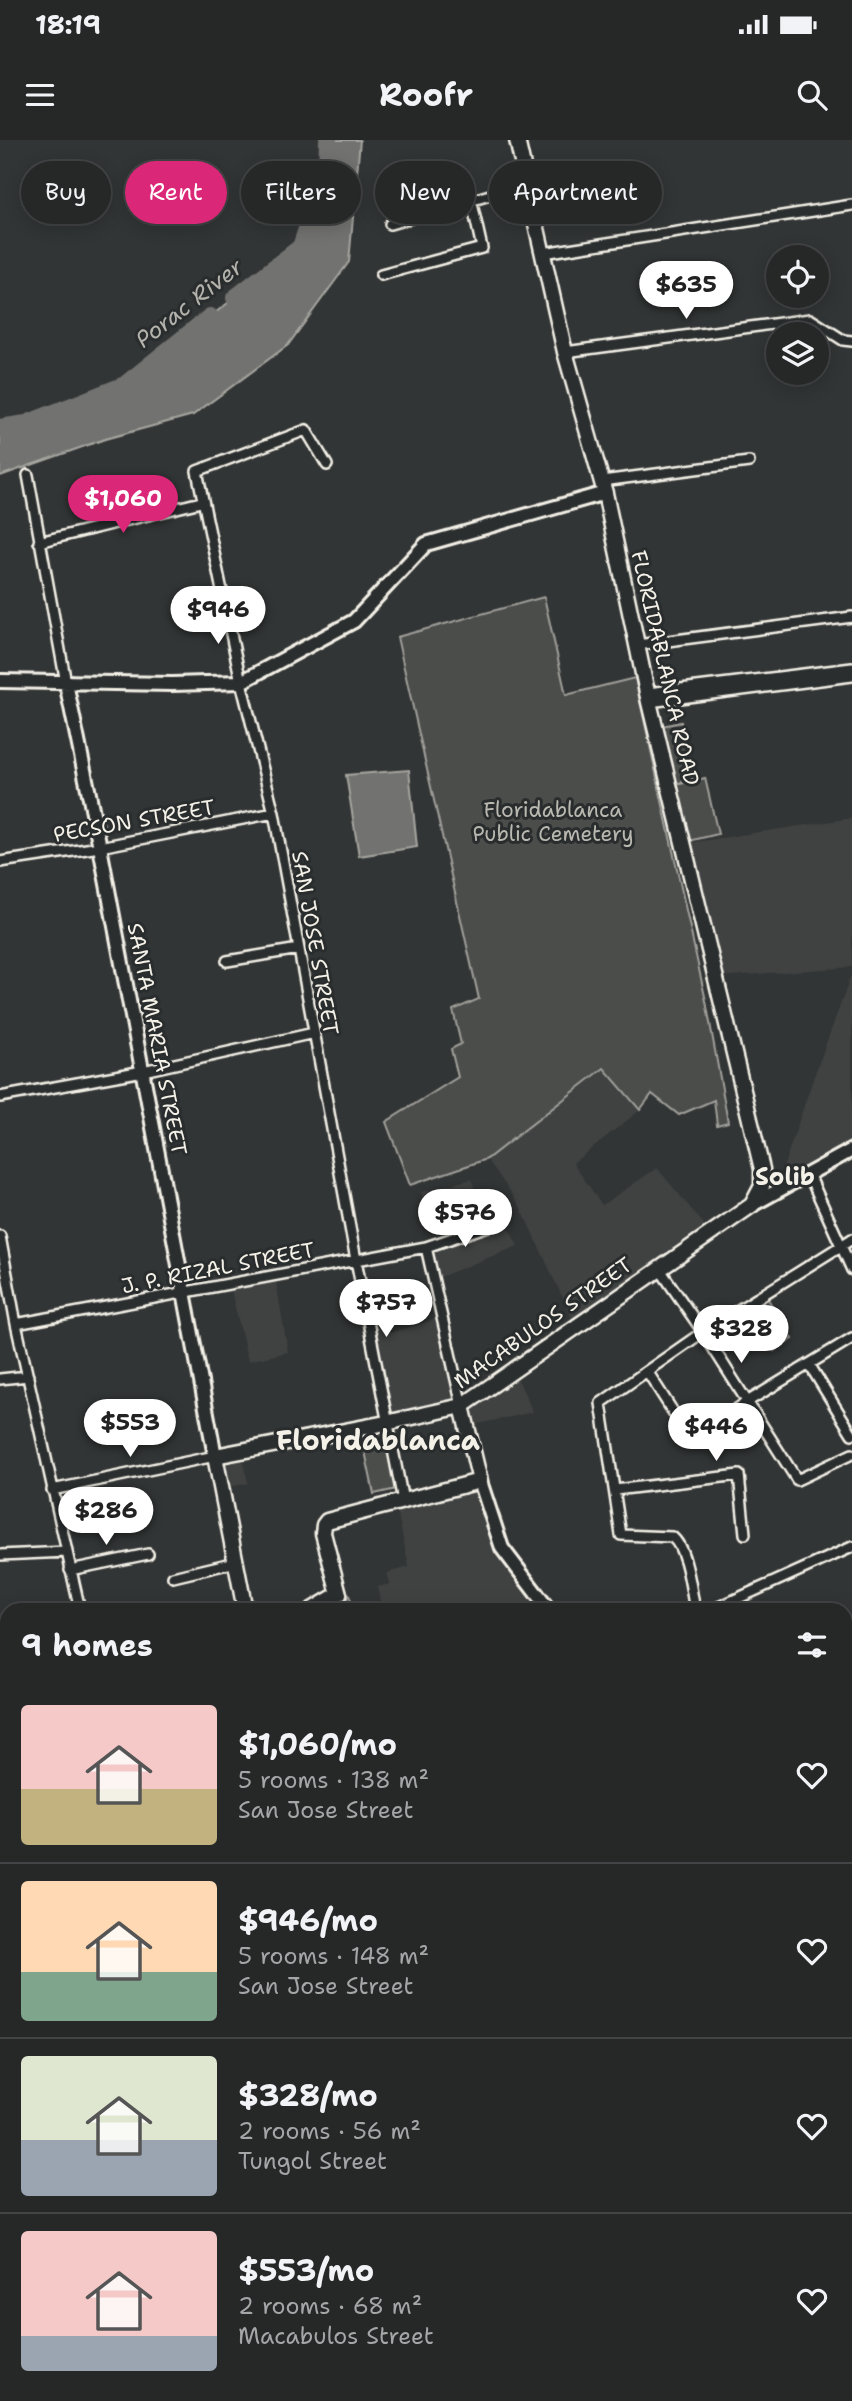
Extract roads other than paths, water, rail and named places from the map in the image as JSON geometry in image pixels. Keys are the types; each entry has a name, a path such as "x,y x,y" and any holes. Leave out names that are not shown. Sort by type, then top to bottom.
{"main road":[{"name":"FLORIDABLANCA ROAD","path":"517,140 522,161"},
{"name":"FLORIDABLANCA ROAD","path":"537,224 565,352 603,487 649,697 762,1170 762,1186 752,1205"},
{"name":"MACABULOS STREET","path":"215,1456 462,1406 752,1205"},
{"path":"324,1603 339,1594 323,1533 324,1525 331,1519 480,1481 462,1406"},
{"name":"SANTA MARIA STREET","path":"215,1456 244,1603"}],"street":[{"path":"543,253 852,205"},
{"path":"381,275 482,248 475,217"},
{"path":"565,352 810,319 843,340 852,341"},
{"name":"SAN JOSE STREET","path":"327,465 306,430 197,471 201,502 241,681 274,813 386,1423 403,1501"},
{"path":"0,681 66,684 241,681 354,621 426,544 603,487 748,462"},
{"name":"SANTA MARIA STREET","path":"27,475 215,1456"},
{"path":"39,542 201,502"},
{"path":"637,645 852,617"},
{"path":"649,697 852,668"},
{"path":"649,697 852,676"},
{"name":"PECSON STREET","path":"0,862 100,847 274,813"},
{"path":"227,961 299,949"},
{"path":"0,1097 143,1071 314,1033"},
{"path":"752,1205 852,1150"},
{"path":"809,1175 852,1270"},
{"name":"J. P. RIZAL STREET","path":"16,1324 426,1247 494,1224"},
{"path":"694,1603 684,1558 677,1541 672,1537 621,1535 601,1403 704,1332 852,1239"},
{"path":"0,1241 77,1603"},
{"path":"426,1247 462,1406"},
{"path":"659,1268 704,1332 797,1480 852,1454"},
{"path":"0,1303 12,1300"},
{"path":"647,1371 686,1432 695,1438 747,1402 852,1338"},
{"path":"809,1364 852,1434"},
{"path":"0,1379 28,1377"},
{"name":"MACABULOS STREET","path":"52,1490 215,1456"},
{"path":"615,1490 739,1475 745,1534"},
{"path":"480,1481 502,1548 544,1603"},
{"path":"728,1603 852,1547"},
{"path":"0,1555 67,1552"},
{"path":"70,1570 148,1554"},
{"path":"173,1577 236,1562"}],"waterway":[{"name":"Porac River","path":"235,298 301,247 327,170 328,140"},
{"name":"Porac River","path":"0,428 26,424 125,385 210,317"}],"district":[{"name":"Solib","path":"785,1177"},
{"name":"Floridablanca","path":"378,1440"}],"park label":[{"name":"Floridablanca Public Cemetery","path":"553,822"}]}
